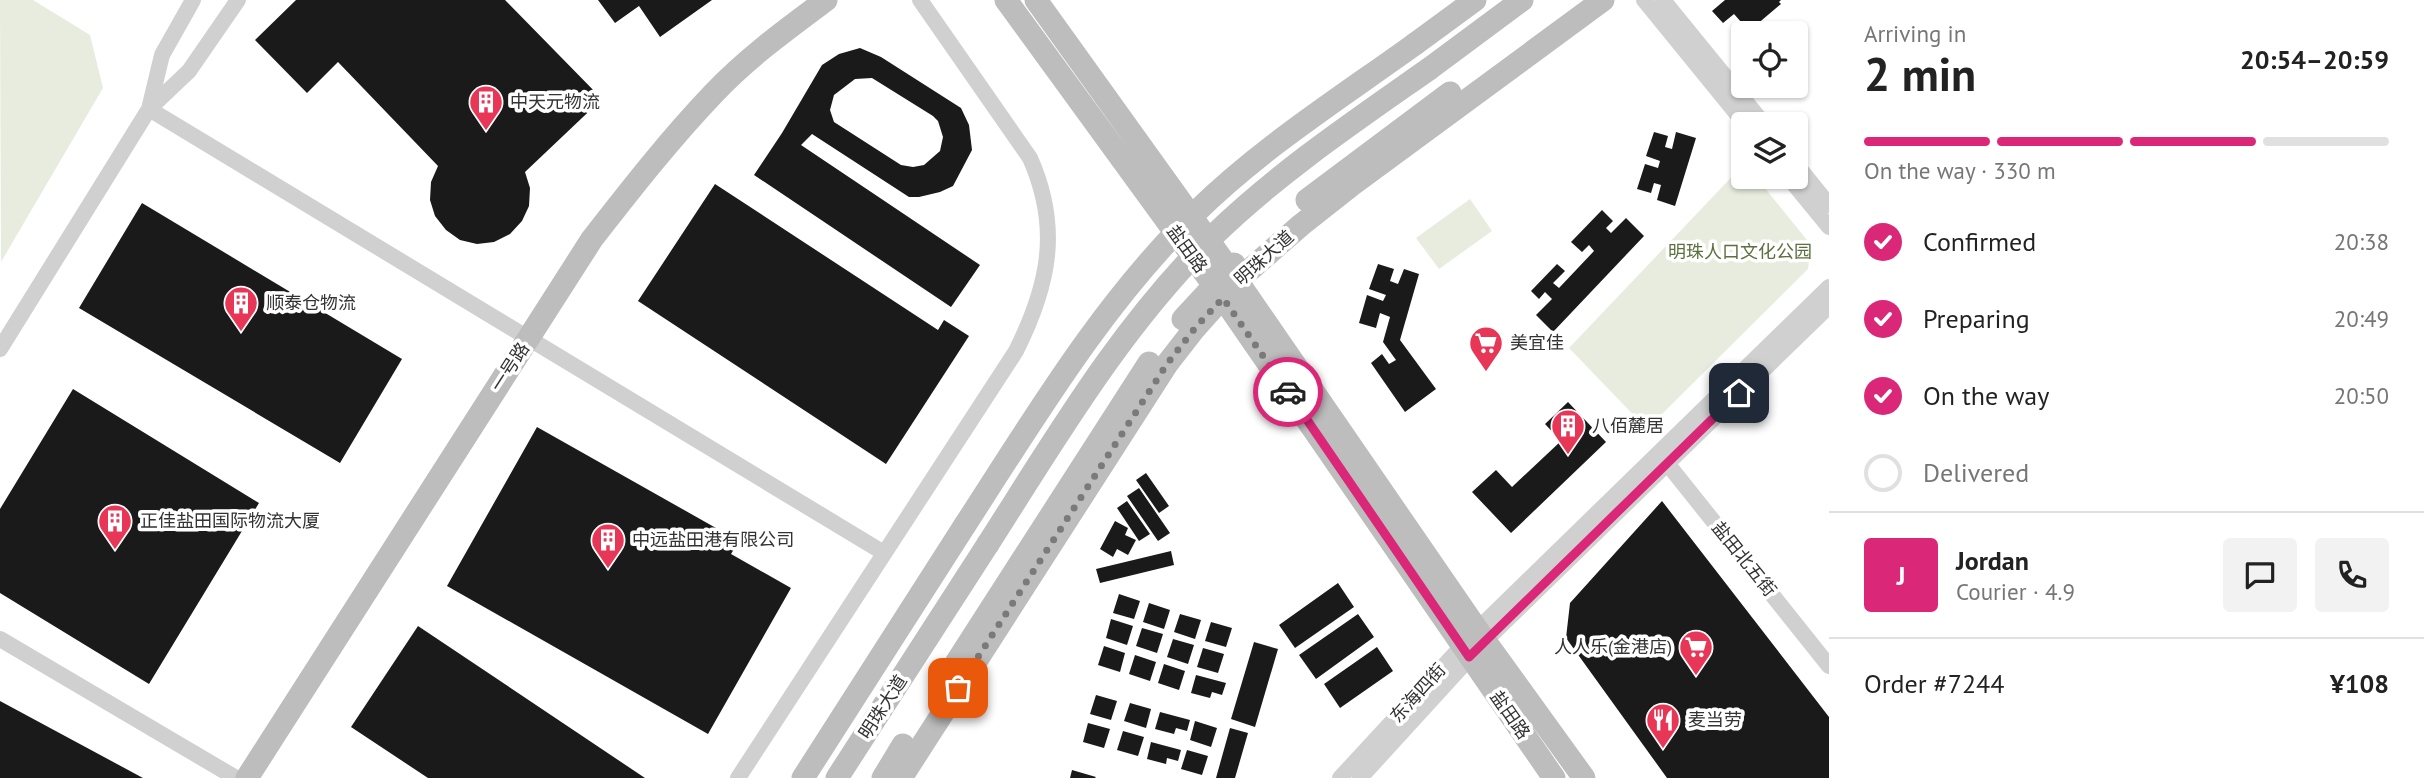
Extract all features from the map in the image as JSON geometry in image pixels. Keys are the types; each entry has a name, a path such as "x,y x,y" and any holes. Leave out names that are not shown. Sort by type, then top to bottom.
{"street":[{"path":"149,109 162,55 193,0"},
{"path":"0,349 149,109 190,71 238,0"},
{"name":"一号路","path":"247,778 593,239 646,169 715,92 777,36 826,0"},
{"path":"738,778 1016,351 1030,323 1047,266 1047,210 1040,180 1030,158 920,0"},
{"name":"盐田路","path":"1006,0 1225,283"},
{"name":"盐田路","path":"1036,0 1225,283 1473,643 1554,778"},
{"name":"明珠大道","path":"803,778 1084,344 1156,255 1195,213 1281,139 1475,0"},
{"name":"明珠大道","path":"837,778 1105,363 1175,276 1214,235 1286,172 1522,0"},
{"name":"明珠大道","path":"883,778 1118,408 1155,355 1292,212 1577,0"},
{"name":"明珠大道","path":"901,778 1145,397 1225,283 1353,184 1603,0"},
{"path":"1644,0 1735,112"},
{"path":"1663,0 1754,112"},
{"path":"149,109 884,553"},
{"path":"1808,178 1829,205"},
{"path":"1798,189 1829,227"},
{"name":"东海四街","path":"1340,778 1473,643 1663,458 1829,287"},
{"name":"东海四街","path":"1663,458 1829,306"},
{"name":"盐田北五街","path":"1663,458 1829,666"},
{"path":"0,639 236,778"},
{"name":"盐田路","path":"1473,643 1584,778"},
{"name":"东海四街","path":"1360,778 1473,643"}],"green space":[{"path":"0,0 33,0 90,35 103,88 1,262"},
{"name":"明珠人口文化公园","path":"1731,178 1731,189 1766,189 1811,245 1808,269 1647,429 1569,348"},
{"path":"1470,199 1492,231 1439,269 1416,238"}],"building":[{"name":"中天元物流","path":"296,0 505,0 602,99 525,172 530,188 529,206 522,221 510,234 494,242 477,244 460,240 446,230 435,216 430,200 431,182 438,166 338,62 307,93 255,40"},
{"path":"598,0 712,0 660,37 639,6 615,23"},
{"path":"1725,0 1781,0 1781,4 1761,21 1740,21 1734,14 1723,23 1712,11"},
{"path":"860,48 881,57 961,108 969,125 972,150 953,186 919,197 909,197 812,134 801,145 980,265 951,307 754,175 822,65 839,54","holes":["872,78 938,121 943,137 940,151 924,165 913,167 901,165 834,122 830,110 834,95 855,79"]},
{"path":"1654,132 1668,136 1665,147 1672,149 1676,132 1696,138 1675,206 1657,200 1661,185 1654,183 1651,193 1637,189 1645,164 1658,168 1660,161 1646,156"},
{"path":"715,184 938,330 944,320 969,336 886,464 638,301"},
{"name":"顺泰仓物流","path":"142,203 402,359 340,463 79,308"},
{"path":"1602,210 1613,221 1606,228 1611,233 1626,218 1644,236 1553,332 1536,315 1552,299 1545,292 1539,299 1531,291 1557,264 1565,271 1553,283 1559,288 1594,251 1589,245 1582,252 1571,242"},
{"path":"1378,264 1394,269 1390,281 1398,284 1404,269 1419,274 1400,340 1436,389 1405,412 1371,363 1382,354 1389,364 1396,360 1383,342 1390,317 1380,313 1376,328 1359,323 1367,295 1383,301 1386,295 1369,289"},
{"name":"正佳盐田国际物流大厦","path":"73,389 259,503 149,684 0,593 0,509"},
{"name":"八佰麓居","path":"1568,402 1606,442 1511,533 1472,492 1496,470 1512,487 1561,441 1545,424"},
{"name":"中远盐田港有限公司","path":"537,427 739,541 731,554 791,588 708,734 447,586"},
{"path":"1146,473 1169,506 1159,513 1136,480"},
{"path":"1139,488 1170,533 1158,541 1127,496"},
{"path":"1127,501 1150,534 1139,541 1117,508"},
{"name":"人人乐(金港店)","path":"1662,501 1829,717 1829,778 1667,778 1566,638 1570,603"},
{"path":"1115,521 1128,528 1125,535 1136,540 1128,555 1117,549 1113,557 1100,549"},
{"path":"1171,551 1174,565 1100,583 1096,569"},
{"path":"1338,583 1354,607 1295,648 1279,625"},
{"path":"1119,594 1140,601 1134,619 1113,613"},
{"path":"1149,603 1170,610 1164,629 1143,622"},
{"path":"1180,614 1201,620 1195,639 1174,632"},
{"path":"1358,614 1374,637 1316,679 1299,655"},
{"path":"1111,619 1133,626 1127,645 1106,638"},
{"path":"1211,622 1232,628 1226,647 1205,641"},
{"path":"418,626 645,778 428,778 351,727"},
{"path":"1142,628 1163,634 1157,653 1136,646"},
{"path":"1173,639 1194,645 1188,664 1167,657"},
{"path":"1254,642 1278,649 1255,727 1231,719"},
{"path":"1104,646 1125,653 1120,672 1098,665"},
{"path":"1377,647 1393,671 1340,708 1324,684"},
{"path":"1203,648 1224,654 1218,673 1197,667"},
{"path":"1135,655 1156,662 1150,681 1129,674"},
{"path":"1164,664 1185,671 1179,690 1158,683"},
{"path":"1196,675 1226,683 1222,695 1212,692 1210,698 1191,693"},
{"path":"1096,695 1117,701 1111,720 1090,714"},
{"path":"0,701 143,778 0,778"},
{"path":"1130,703 1151,709 1146,728 1124,721"},
{"path":"1160,712 1190,720 1187,731 1176,728 1174,734 1155,729"},
{"path":"1195,721 1217,728 1211,747 1190,740"},
{"path":"1088,723 1110,729 1104,748 1083,742"},
{"path":"1230,728 1248,733 1235,778 1216,778"},
{"path":"1123,731 1144,737 1138,756 1117,750"},
{"path":"1151,742 1181,750 1178,761 1167,758 1166,764 1147,759"},
{"path":"1187,750 1208,756 1202,775 1181,769"},
{"path":"1072,770 1096,777 1070,778"}],"way so far":[{"path":"958,688 1167,364 1223,298 1288,392"}],"place":[{"name":"中天元物流","path":"486,132"},
{"name":"顺泰仓物流","path":"241,333"},
{"name":"美宜佳","path":"1486,373"},
{"name":"八佰麓居","path":"1568,456"},
{"name":"正佳盐田国际物流大厦","path":"115,551"},
{"name":"中远盐田港有限公司","path":"608,570"},
{"name":"人人乐(金港店)","path":"1696,677"},
{"name":"麦当劳","path":"1663,750"}],"route":[{"path":"1288,392 1469,657 1739,393"}]}
